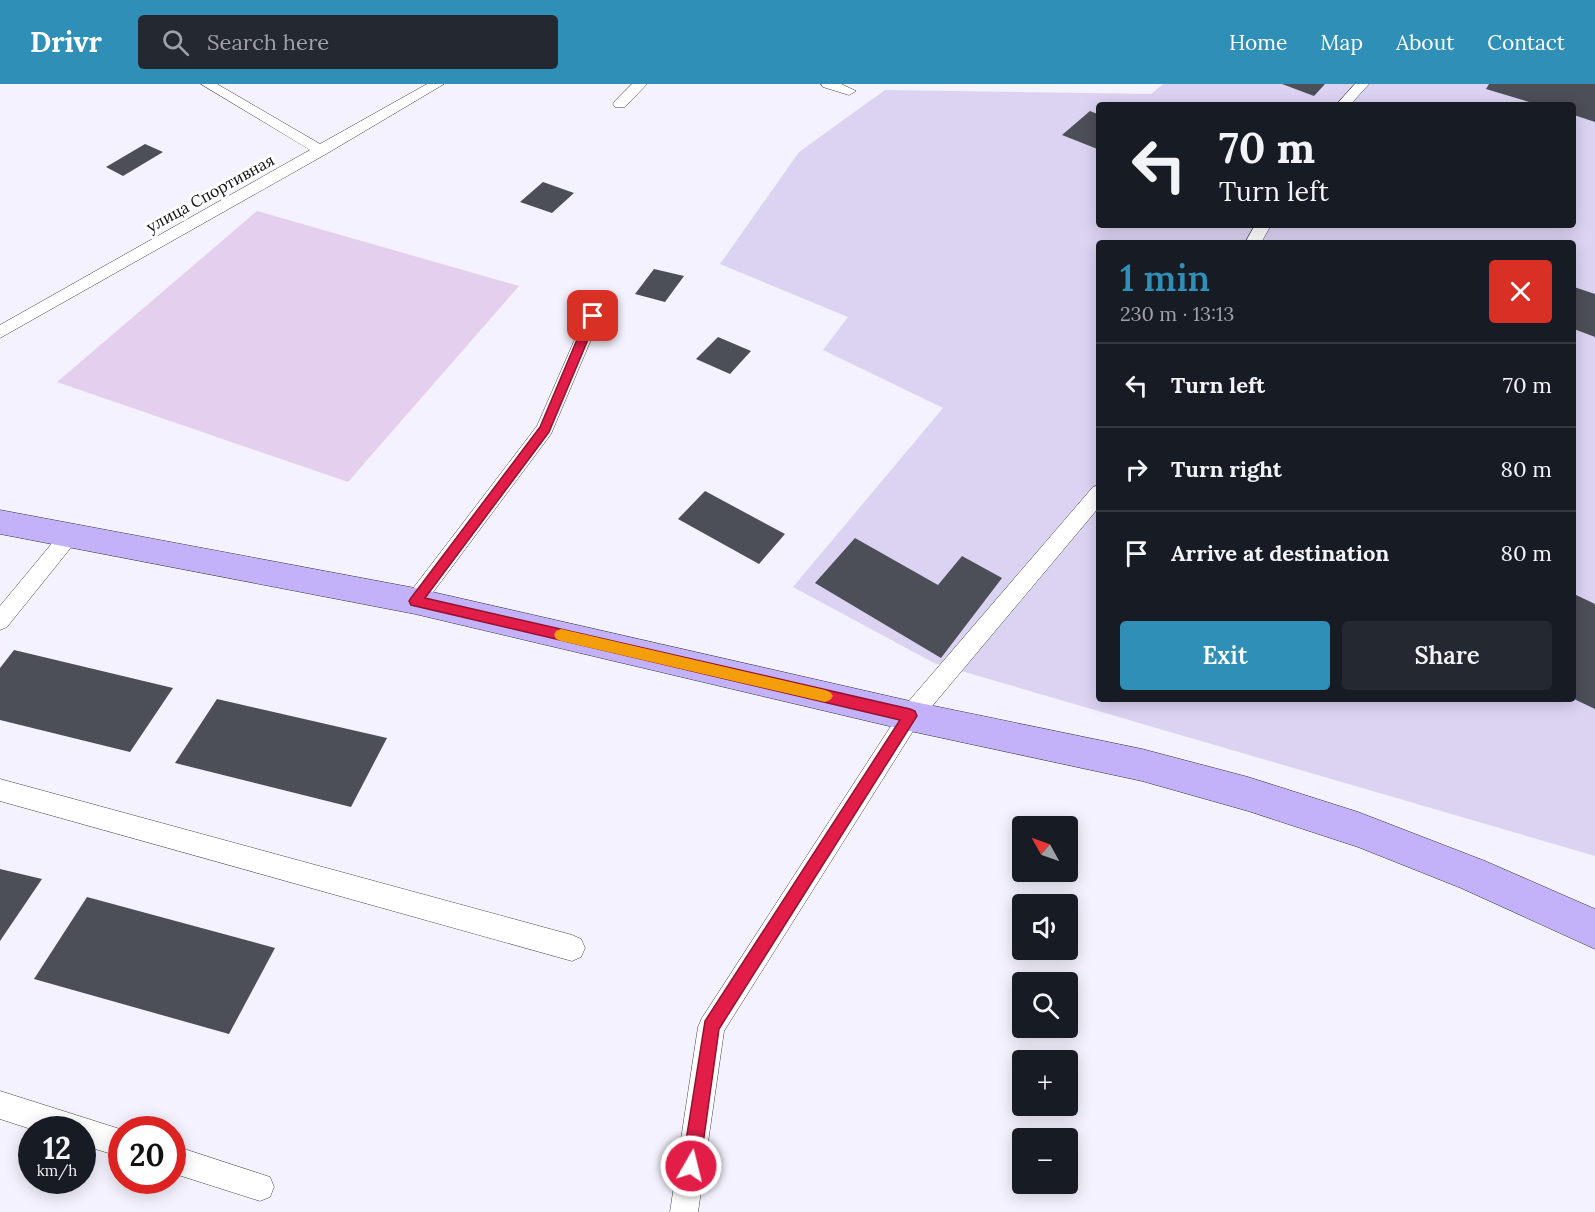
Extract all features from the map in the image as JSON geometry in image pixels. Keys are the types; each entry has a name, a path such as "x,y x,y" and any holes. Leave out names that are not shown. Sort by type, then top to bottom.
{"street":[{"path":"0,522 415,601 910,716 1142,765 1292,808 1453,866 1595,929"}],"lane":[{"path":"208,84 321,151"},
{"name":"улица Спортивная","path":"0,332 437,84"},
{"path":"620,104 640,84"},
{"path":"828,84 849,91"},
{"path":"1346,102 1362,84"},
{"path":"415,601 545,429 593,316"},
{"path":"684,1212 711,1027 910,716 1096,497"},
{"path":"0,621 70,535"},
{"path":"0,789 572,948"},
{"path":"0,1105 36,1116"},
{"path":"186,1163 260,1186"}],"shaded area":[{"path":"1163,84 1595,84 1595,856 934,663 793,587 943,408 823,350 848,317 720,264 799,152 885,90 1151,94"},
{"path":"257,211 519,286 348,482 57,382"}],"building":[{"path":"1282,84 1325,84 1314,96"},
{"path":"1489,84 1595,84 1595,122 1576,116 1576,102 1529,102 1486,89"},
{"path":"1090,111 1096,113 1096,148 1062,135"},
{"path":"145,144 163,152 123,176 106,167"},
{"path":"543,182 574,193 552,213 520,202"},
{"path":"654,269 684,276 665,302 635,294"},
{"path":"1576,288 1595,294 1595,337 1576,330"},
{"path":"718,337 751,351 730,374 696,359"},
{"path":"705,491 785,534 759,564 678,519"},
{"path":"855,538 938,585 962,556 1002,578 941,658 815,583"},
{"path":"1576,595 1595,604 1595,709 1576,700"},
{"path":"14,650 173,688 130,752 0,720 0,668"},
{"path":"217,699 387,738 351,807 175,763"},
{"path":"0,869 42,879 0,941"},
{"path":"87,897 275,948 229,1034 34,979"}],"slow traffic":[{"path":"561,635 825,696"}],"route":[{"path":"593,316 545,429 415,601 910,716 711,1027 691,1166"}]}
